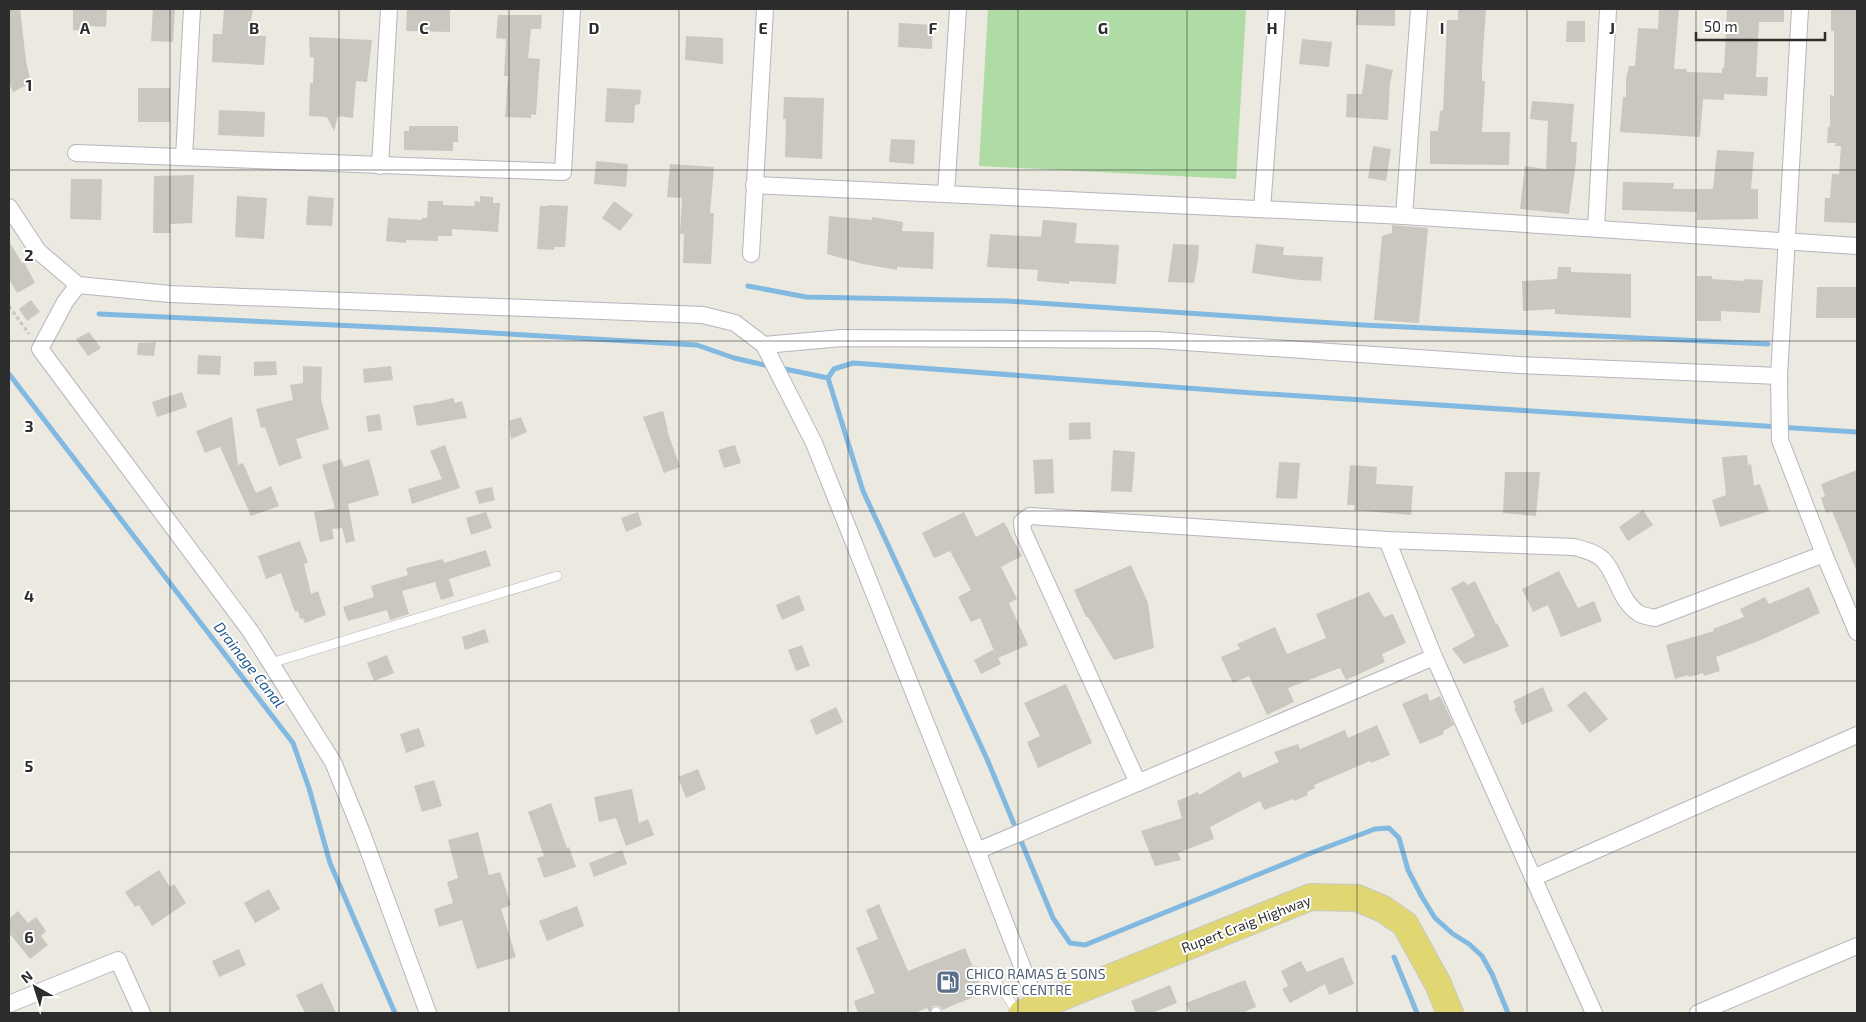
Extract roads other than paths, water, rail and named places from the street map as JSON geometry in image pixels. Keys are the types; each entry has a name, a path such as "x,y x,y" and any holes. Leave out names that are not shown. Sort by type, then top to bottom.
{"main road":[{"name":"Rupert Craig Highway","path":"1026,1011 1311,897 1358,898 1383,909 1405,924 1438,984 1450,1013"}],"street":[{"path":"184,157 192,9"},
{"path":"380,166 389,9"},
{"path":"76,153 562,172 572,9"},
{"path":"751,254 765,9"},
{"path":"946,194 958,9"},
{"path":"1262,209 1277,9"},
{"path":"1404,216 1419,9"},
{"path":"1596,228 1608,9"},
{"path":"1800,9 1779,376 1780,440 1824,554 1857,632"},
{"path":"754,185 1404,216 1857,246"},
{"path":"9,207 38,251 78,285 170,294 703,315 735,323 764,345 814,443 977,851 1026,1011"},
{"path":"78,285 65,302 40,349 252,632 333,762 362,833 428,1013"},
{"path":"764,345 842,338 1156,340 1519,365 1779,376"},
{"path":"1138,783 1023,531 1022,522 1030,516 1387,540 1574,547 1591,551 1605,561 1632,607 1641,615 1655,618 1824,554"},
{"path":"1387,540 1434,656 1594,1013"},
{"path":"977,851 1434,656"},
{"path":"1534,878 1857,735"},
{"path":"1698,1013 1857,946"},
{"path":"9,1004 118,960 142,1013"}],"lane":[{"path":"271,663 557,576"},
{"path":"974,971 986,973 996,980 1026,1011"}],"waterway":[{"path":"748,286 806,297 1008,301 1363,325 1768,344"},
{"path":"99,314 442,330 697,345 734,358 769,366"},
{"path":"1508,1013 1492,974 1482,956 1435,918 1408,870 1399,838 1389,828 1375,829 1311,853 1085,945 1070,943 1053,918 987,759 863,491 828,378 834,369 853,363 1253,393 1857,432"},
{"path":"780,368 828,378"},
{"name":"Drainage Canal","path":"9,374 293,743 309,788 330,863 395,1013"},
{"path":"1394,957 1417,1013"}],"place":[{"name":"CHICO RAMAS & SONS SERVICE CENTRE","path":"948,982"}]}
